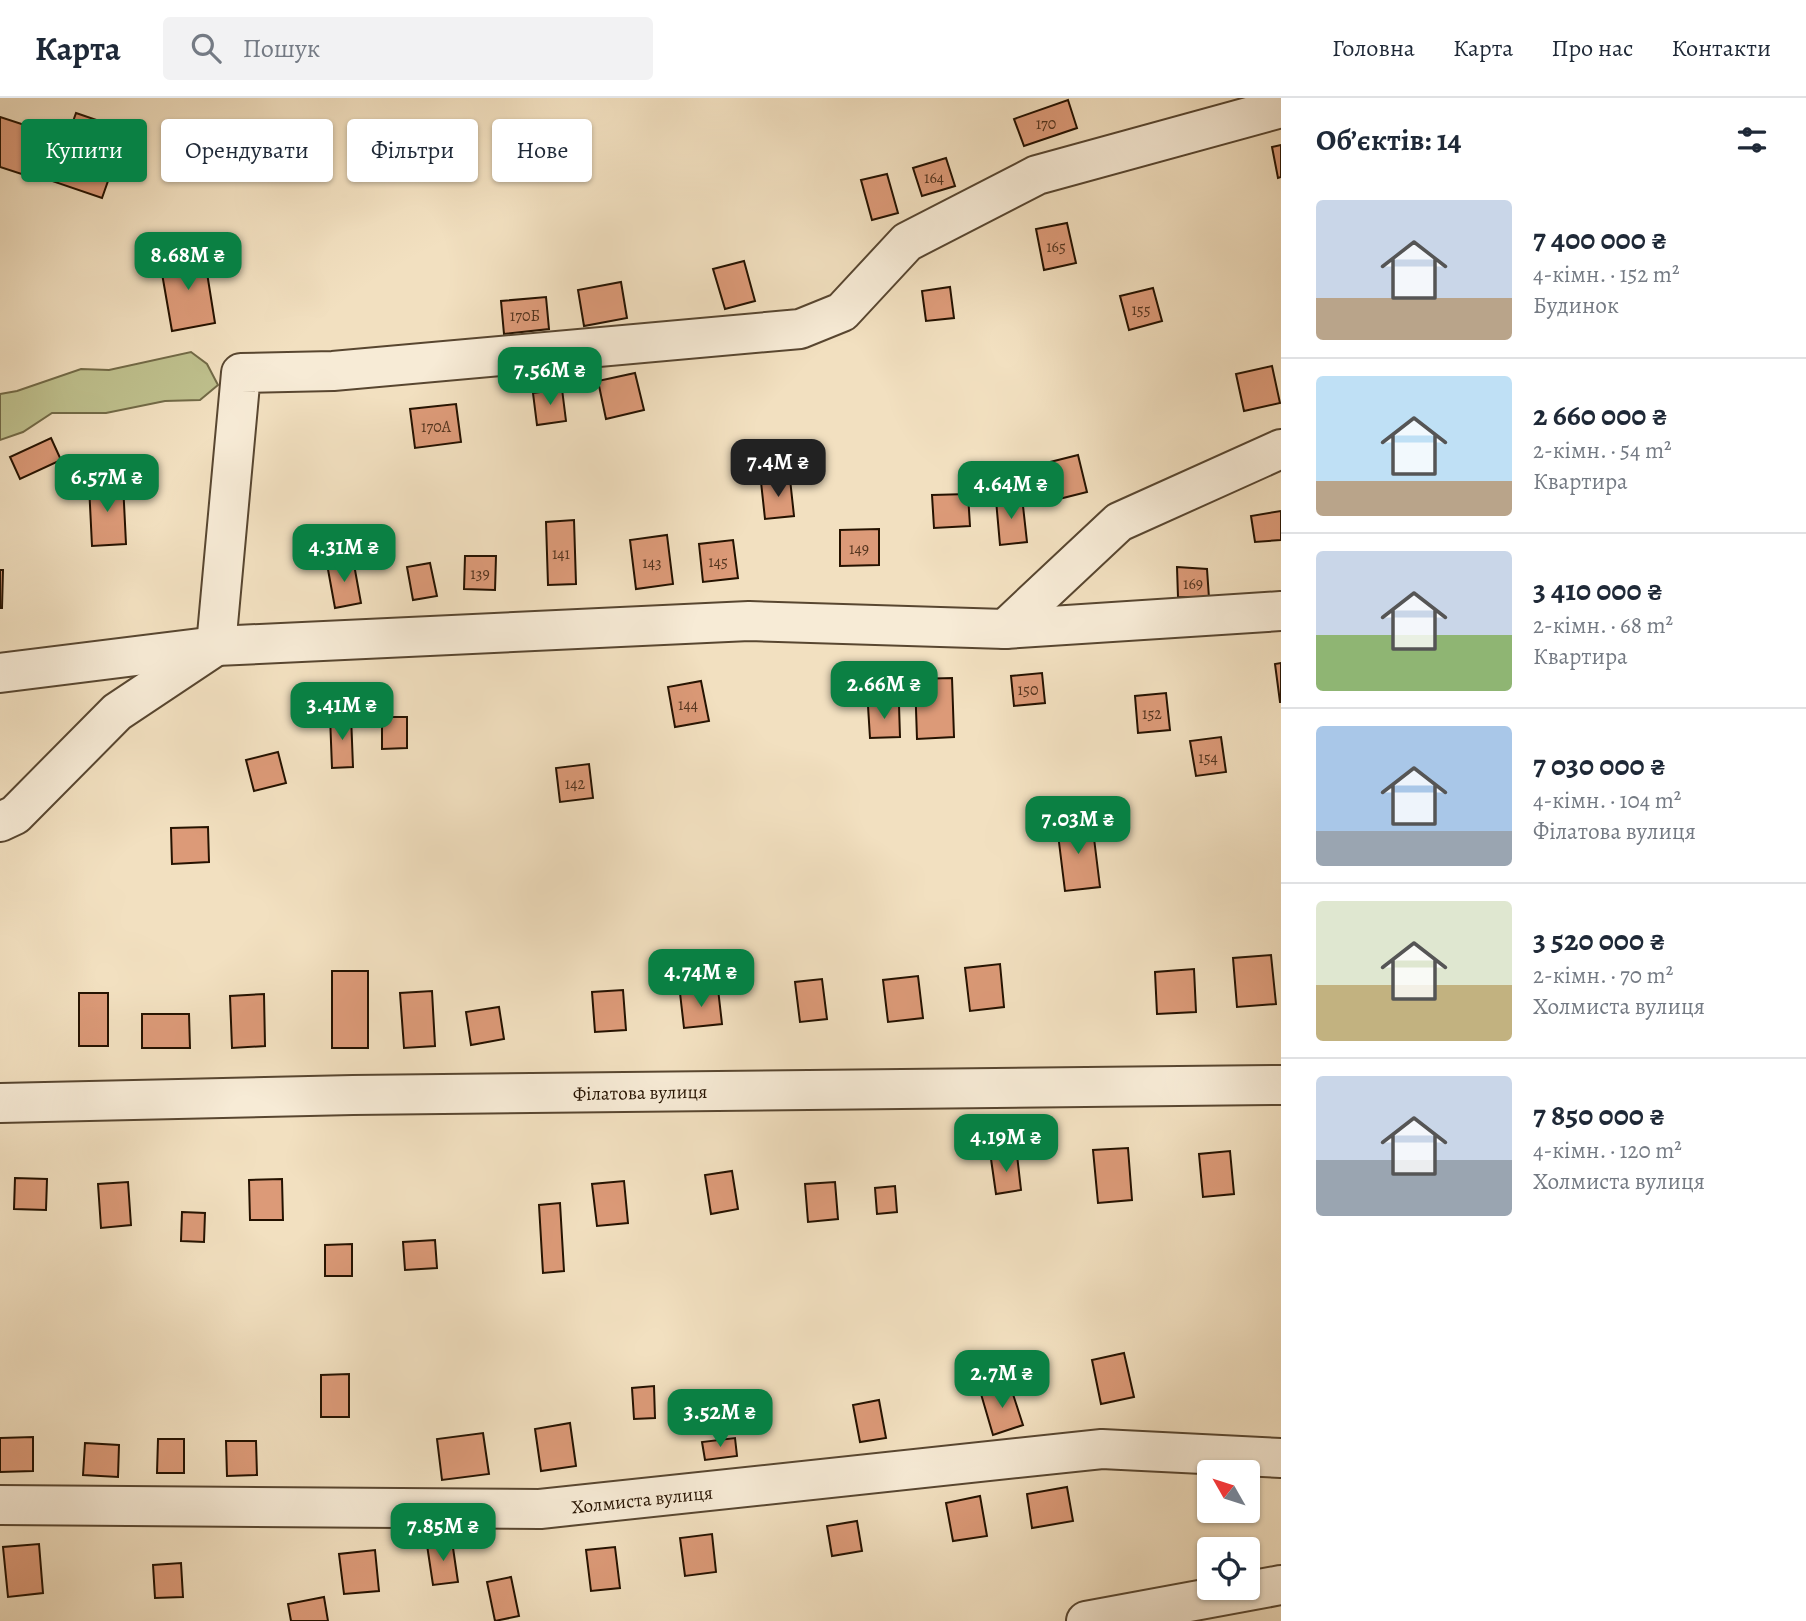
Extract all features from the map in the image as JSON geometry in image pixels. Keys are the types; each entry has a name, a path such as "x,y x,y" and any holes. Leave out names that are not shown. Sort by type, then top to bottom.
{"street":[{"path":"216,646 241,373 347,370 800,329 842,312 907,242 1037,175 1281,108"},
{"path":"1005,629 1119,522 1281,449"},
{"path":"0,673 216,646 749,621 1005,629 1281,611"},
{"path":"0,822 15,815 117,712 216,646"},
{"name":"Філатова вулиця","path":"0,1103 1281,1085"},
{"name":"Холмиста вулиця","path":"0,1505 540,1509 1102,1448 1281,1458"},
{"path":"1086,1621 1281,1586"}],"green space":[{"path":"191,352 207,364 218,385 200,400 165,401 106,413 52,413 23,432 0,440 0,394 17,391 81,369 109,370"}],"building":[{"path":"1068,100 1077,128 1024,146 1014,119"},
{"path":"76,113 94,119 74,119"},
{"path":"0,117 21,124 21,174 0,167"},
{"path":"1281,145 1281,177 1278,178 1272,147"},
{"path":"946,158 955,186 922,196 913,168"},
{"path":"887,174 898,213 872,220 861,180"},
{"path":"55,182 108,182 102,198"},
{"path":"1067,223 1076,263 1044,270 1036,229"},
{"path":"204,254 215,323 172,331 160,262"},
{"path":"744,261 755,301 725,309 713,269"},
{"path":"621,282 627,318 584,326 578,290"},
{"path":"950,287 954,318 926,321 922,291"},
{"path":"1153,288 1162,321 1129,330 1120,296"},
{"path":"546,297 549,329 504,334 501,301"},
{"path":"1272,366 1280,403 1244,411 1236,374"},
{"path":"635,373 644,410 606,419 598,381"},
{"path":"562,389 566,421 537,425 533,393"},
{"path":"456,404 461,442 415,448 410,409"},
{"path":"51,438 61,460 20,479 10,457"},
{"path":"1078,455 1087,492 1051,501 1042,464"},
{"path":"790,479 794,516 765,519 761,482"},
{"path":"123,483 126,544 92,546 89,485"},
{"path":"968,494 970,526 934,528 932,495"},
{"path":"1022,497 1027,542 1000,545 996,500"},
{"path":"1281,511 1281,540 1255,542 1251,516"},
{"path":"574,520 576,584 548,585 546,522"},
{"path":"879,529 879,565 840,566 840,530"},
{"path":"667,535 673,584 636,589 630,540"},
{"path":"733,540 738,578 703,582 699,544"},
{"path":"465,556 496,556 495,590 464,589"},
{"path":"353,559 361,603 335,608 327,564"},
{"path":"430,563 437,596 413,600 407,567"},
{"path":"1177,567 1207,569 1209,598 1178,597"},
{"path":"0,570 3,570 2,608 0,608"},
{"path":"1281,663 1281,702 1280,702 1275,664"},
{"path":"1042,673 1045,703 1014,706 1011,676"},
{"path":"952,678 954,737 917,739 915,679"},
{"path":"701,681 709,721 675,727 668,687"},
{"path":"1166,693 1170,730 1138,733 1135,696"},
{"path":"899,705 900,737 870,738 868,706"},
{"path":"351,715 353,767 332,768 330,716"},
{"path":"382,717 407,717 407,748 382,749"},
{"path":"1221,737 1226,772 1196,776 1190,741"},
{"path":"278,752 286,783 254,791 246,760"},
{"path":"589,764 593,798 560,802 556,768"},
{"path":"1092,822 1100,887 1065,891 1057,826"},
{"path":"208,827 209,862 172,864 171,828"},
{"path":"1271,955 1276,1004 1237,1007 1233,958"},
{"path":"1000,964 1004,1007 970,1011 965,968"},
{"path":"1194,969 1196,1012 1157,1014 1155,972"},
{"path":"332,971 368,971 368,1048 332,1048"},
{"path":"918,976 923,1018 888,1022 883,980"},
{"path":"822,979 827,1019 800,1022 795,982"},
{"path":"718,989 722,1024 684,1028 680,993"},
{"path":"623,990 626,1030 595,1032 592,992"},
{"path":"432,991 435,1046 404,1048 400,993"},
{"path":"79,993 108,993 108,1046 79,1046"},
{"path":"264,994 265,1046 232,1048 230,996"},
{"path":"499,1007 504,1039 471,1045 466,1012"},
{"path":"142,1014 189,1014 190,1048 142,1048"},
{"path":"1128,1148 1132,1200 1098,1203 1093,1150"},
{"path":"1230,1151 1234,1194 1203,1197 1199,1154"},
{"path":"1017,1155 1021,1190 996,1194 991,1159"},
{"path":"732,1171 738,1209 711,1214 705,1175"},
{"path":"15,1178 47,1179 46,1210 14,1209"},
{"path":"282,1179 283,1220 250,1220 249,1180"},
{"path":"624,1181 628,1223 597,1226 592,1184"},
{"path":"128,1182 131,1225 101,1228 98,1184"},
{"path":"835,1182 838,1219 808,1222 805,1184"},
{"path":"895,1186 897,1212 877,1214 875,1188"},
{"path":"560,1203 564,1271 543,1273 539,1205"},
{"path":"182,1212 205,1213 204,1242 181,1241"},
{"path":"435,1240 437,1268 405,1270 403,1242"},
{"path":"352,1244 352,1276 325,1276 325,1245"},
{"path":"1124,1353 1134,1397 1101,1404 1092,1360"},
{"path":"349,1374 349,1417 321,1417 321,1375"},
{"path":"1010,1385 1023,1425 993,1435 981,1394"},
{"path":"654,1386 655,1418 634,1419 632,1388"},
{"path":"879,1400 886,1438 860,1442 853,1405"},
{"path":"570,1423 576,1466 541,1471 535,1429"},
{"path":"483,1433 489,1474 442,1480 437,1439"},
{"path":"33,1437 33,1471 0,1472 0,1438"},
{"path":"735,1438 737,1456 705,1460 702,1442"},
{"path":"158,1439 184,1439 184,1473 157,1473"},
{"path":"226,1441 256,1441 257,1475 227,1476"},
{"path":"85,1443 119,1445 118,1477 83,1475"},
{"path":"1067,1487 1073,1521 1032,1528 1027,1494"},
{"path":"980,1496 987,1536 953,1541 946,1503"},
{"path":"857,1521 862,1551 832,1556 827,1526"},
{"path":"712,1534 716,1572 685,1576 680,1538"},
{"path":"452,1541 458,1582 433,1585 427,1545"},
{"path":"39,1544 43,1593 8,1597 3,1547"},
{"path":"615,1547 620,1588 591,1591 586,1550"},
{"path":"375,1550 379,1591 344,1594 339,1554"},
{"path":"181,1563 183,1597 155,1598 153,1565"},
{"path":"511,1577 519,1616 495,1621 487,1582"},
{"path":"324,1597 328,1621 291,1621 288,1604"}]}
